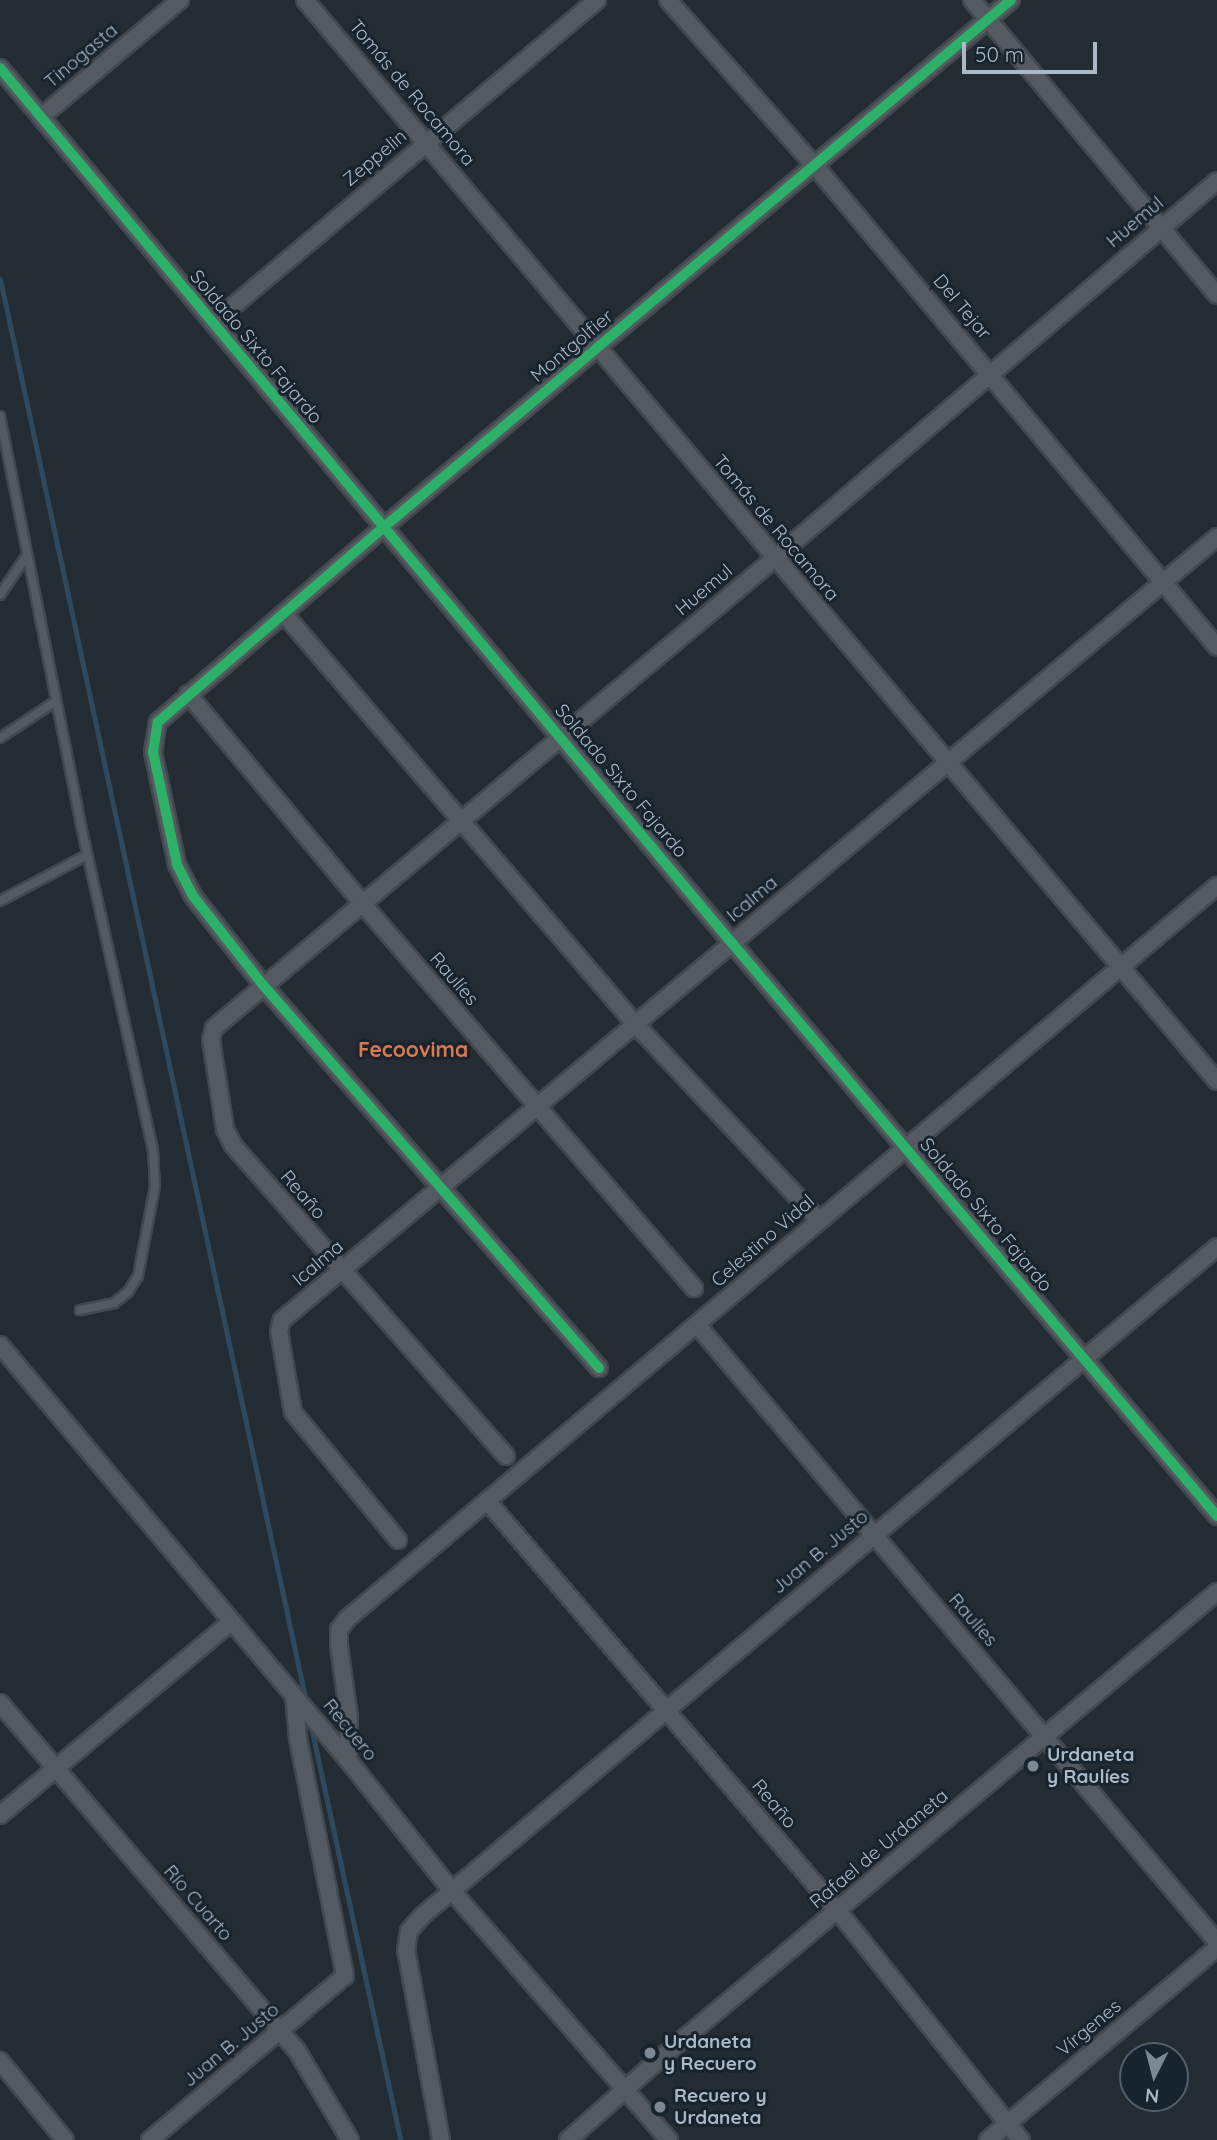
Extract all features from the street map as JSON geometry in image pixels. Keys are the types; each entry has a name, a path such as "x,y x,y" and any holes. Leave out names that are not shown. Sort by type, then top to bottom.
{"street":[{"name":"Tinogasta","path":"41,117 180,0"},
{"name":"Tomás de Rocamora","path":"305,0 1217,1081"},
{"name":"Zeppelin","path":"213,323 597,0"},
{"name":"Del Tejar","path":"668,0 816,167 1217,647"},
{"path":"972,0 1217,295"},
{"name":"Montgolfier","path":"262,985 193,896 177,864 153,752 158,722 384,527 816,167 1011,0"},
{"name":"Soldado Sixto Fajardo","path":"0,68 732,943 1217,1516"},
{"name":"Huemul","path":"214,1028 361,902 774,559 1217,181"},
{"name":"Icalma","path":"398,1539 293,1412 279,1331 282,1321 1217,537"},
{"path":"285,615 636,1025 818,1219"},
{"name":"Raulíes","path":"188,694 361,902 694,1288"},
{"name":"Celestino Vidal","path":"348,1760 349,1717 339,1630 347,1619 698,1326 818,1219 1217,886"},
{"path":"262,985 598,1368"},
{"name":"Reaño","path":"214,1028 211,1040 225,1129 233,1145 506,1456"},
{"name":"Juan B. Justo","path":"441,2140 406,1950 409,1931 451,1890 1217,1247"},
{"name":"Raulíes","path":"698,1326 872,1536 1047,1736 1217,1942"},
{"name":"Recuero","path":"0,1345 348,1760 451,1890 668,2140"},
{"name":"Reaño","path":"487,1501 838,1911 1021,2140"},
{"name":"Rafael de Urdaneta","path":"568,2140 1217,1592"},
{"path":"0,1815 232,1621"},
{"name":"Juan B. Justo","path":"150,2140 340,1983 346,1970 298,1738 294,1696"},
{"name":"Río Cuarto","path":"0,1703 296,2049 350,2140"},
{"name":"Vírgenes","path":"988,2140 1217,1948"},
{"path":"0,2062 65,2140"}],"lane":[{"path":"0,416 87,855 153,1149 155,1186 138,1276 128,1292 114,1303 80,1310"},
{"path":"0,466 8,459"},
{"path":"0,595 27,555"},
{"path":"0,738 56,701"},
{"path":"0,901 87,855"}],"waterway":[{"path":"0,279 306,1702"},
{"path":"310,1722 400,2140"}],"cycle path":[{"path":"599,1368 263,985 193,896 177,864 153,752 158,722 384,527 1011,0"},
{"path":"0,68 732,943 1217,1516"}],"place":[{"name":"Urdaneta y Raulíes","path":"1033,1766"},
{"name":"Urdaneta y Recuero","path":"650,2053"},
{"name":"Recuero y Urdaneta","path":"660,2107"}],"district":[{"name":"Fecoovima","path":"413,1049"}]}
